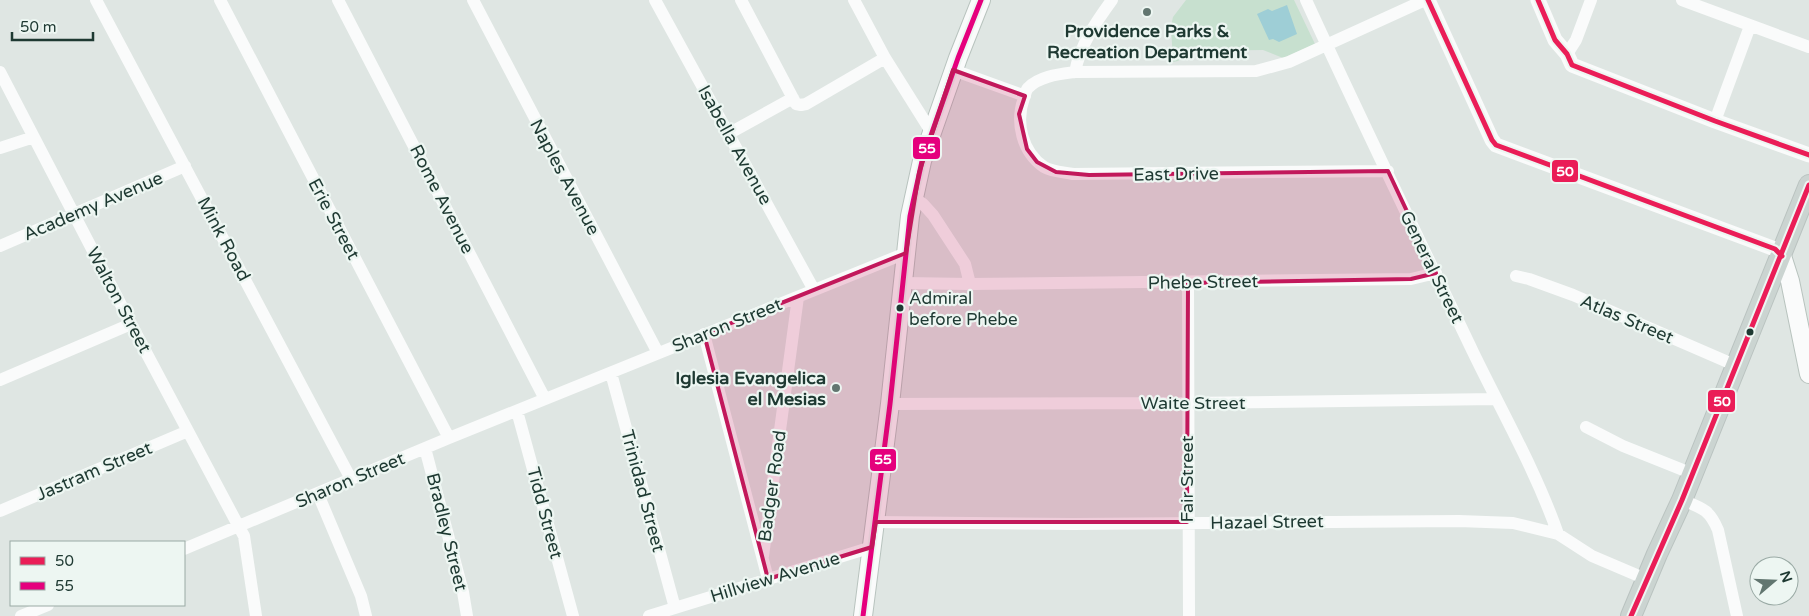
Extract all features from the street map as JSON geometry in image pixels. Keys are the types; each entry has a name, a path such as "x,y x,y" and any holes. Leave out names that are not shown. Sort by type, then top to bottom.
{"main road":[{"path":"864,616 890,404 910,216 919,173 932,133 953,70 981,0"},
{"path":"1631,616 1693,474 1809,185"},
{"path":"1782,256 1790,281 1809,374"}],"street":[{"name":"Mink Road","path":"96,0 351,479"},
{"name":"Erie Street","path":"220,0 449,438"},
{"name":"Rome Avenue","path":"338,0 545,399"},
{"name":"Naples Avenue","path":"473,0 658,353"},
{"name":"Isabella Avenue","path":"655,0 814,290"},
{"path":"741,0 797,102"},
{"path":"854,0 885,58 922,120 932,133"},
{"path":"1075,72 1078,54 1097,21 1112,0"},
{"name":"General Street","path":"1306,0 1548,507 1558,534"},
{"path":"953,70 1024,96 1028,88 1039,80 1075,72 1256,71 1289,62 1427,0 1496,145 1775,249 1782,256"},
{"path":"1538,0 1555,40 1567,54 1572,65 1715,121 1809,155"},
{"path":"1567,54 1576,40 1590,0"},
{"path":"1682,0 1809,47"},
{"path":"1715,121 1750,26"},
{"path":"728,134 885,58"},
{"name":"Walton Street","path":"0,72 131,324 240,527 244,536 256,616"},
{"name":"East Drive","path":"1024,96 1019,114 1022,137 1027,149 1037,162 1056,172 1089,176 1388,171"},
{"path":"0,148 34,136"},
{"name":"Academy Avenue","path":"0,246 185,166"},
{"path":"914,198 923,204 933,215 965,264 970,284"},
{"path":"814,290 906,253"},
{"name":"Phebe Street","path":"903,283 1188,283 1411,279 1436,273"},
{"name":"Atlas Street","path":"1516,276 1573,295 1737,366"},
{"name":"Fair Street","path":"1188,283 1187,522 1189,616"},
{"name":"Sharon Street","path":"185,550 449,438 814,290"},
{"name":"Badger Road","path":"763,556 798,296"},
{"path":"0,380 131,324"},
{"path":"704,334 768,579"},
{"name":"Trinidad Street","path":"611,373 675,608"},
{"name":"Waite Street","path":"890,404 1496,399"},
{"name":"Tidd Street","path":"516,411 573,616"},
{"path":"1586,428 1623,446 1693,474"},
{"name":"Jastram Street","path":"0,511 188,431"},
{"name":"Bradley Street","path":"425,448 463,592 467,616"},
{"path":"318,494 361,596 366,616"},
{"path":"1682,500 1707,510 1713,518 1718,530 1736,616"},
{"name":"Hazael Street","path":"876,522 1073,524 1459,521 1513,523 1558,534 1592,556 1646,579"},
{"name":"Hillview Avenue","path":"649,616 872,547"},
{"path":"21,616 46,606"}],"highlighted area":[{"path":"953,70 1025,96 1019,114 1027,149 1037,162 1056,172 1089,175 1388,171 1436,273 1411,279 1188,283 1187,522 876,522 872,547 768,579 704,334 906,253 919,173"}],"green space":[{"path":"1186,0 1294,0 1315,44 1283,58 1263,50 1190,51 1178,61 1173,62 1171,26 1173,17"}],"water":[{"path":"1287,5 1297,34 1279,42 1273,39 1269,40 1257,14 1268,9 1272,11"}],"transit line":[{"name":"55","path":"863,616 890,404 910,216 922,161 958,58 981,0"},
{"name":"50","path":"1428,0 1496,145 1775,249 1782,256"},
{"name":"50","path":"1538,0 1555,40 1567,54 1572,65 1715,121 1809,155"},
{"name":"50","path":"1631,616 1682,500 1809,185"}],"place":[{"name":"Providence Parks & Recreation Department","path":"1147,12"},
{"name":"Admiral before Phebe","path":"900,308"},
{"name":"Iglesia Evangelica el Mesias","path":"836,388"}]}
